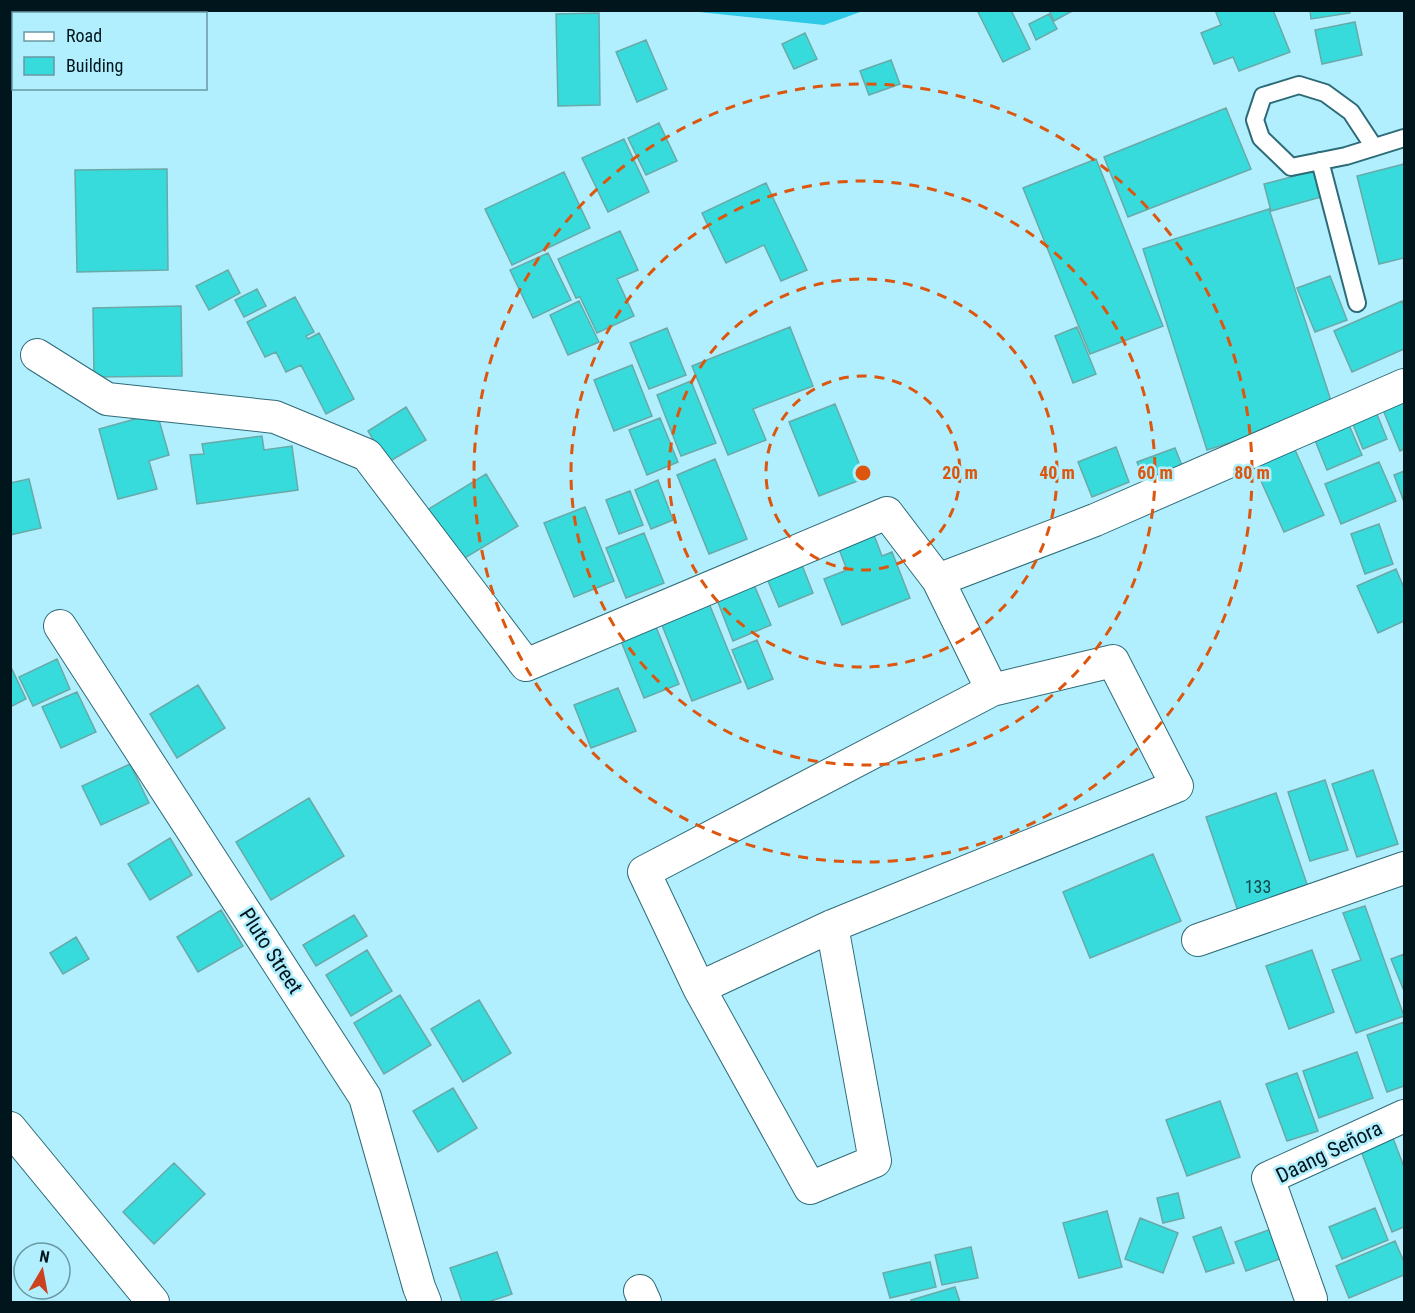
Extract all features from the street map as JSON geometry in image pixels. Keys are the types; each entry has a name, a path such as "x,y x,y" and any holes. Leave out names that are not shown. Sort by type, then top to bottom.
{"street":[{"path":"37,355 107,399 275,417 367,455 526,665 887,513 938,580 992,690"},
{"path":"938,580 1095,520 1404,385"},
{"name":"Pluto Street","path":"60,626 365,1097 418,1287 425,1302"},
{"path":"699,987 832,926 1176,786 1113,661 992,690 644,872 699,987 810,1188 875,1161 832,926"},
{"path":"1198,940 1404,868"},
{"name":"Daang Señora","path":"1311,1299 1268,1178 1404,1116"},
{"path":"10,1128 153,1302"}],"lane":[{"path":"1374,147 1351,112 1325,93 1299,85 1263,96 1255,120 1262,138 1291,167 1346,156 1404,138"},
{"path":"1320,161 1357,303"}],"water":[{"path":"689,11 863,11 824,25"}],"building":[{"path":"977,10 1011,10 1030,49 1003,62"},
{"path":"1049,10 1074,10 1054,21"},
{"path":"1215,10 1273,10 1290,52 1239,71 1233,57 1214,64 1201,33 1221,25"},
{"path":"1310,10 1349,10 1350,13 1311,19"},
{"path":"599,13 600,105 558,106 556,14"},
{"path":"1049,14 1057,29 1036,40 1029,24"},
{"path":"1355,22 1362,55 1322,64 1315,30"},
{"path":"805,33 817,59 794,69 782,44"},
{"path":"646,40 667,89 637,102 616,52"},
{"path":"891,60 900,84 869,95 860,71"},
{"path":"1226,108 1251,169 1128,217 1104,157"},
{"path":"659,123 677,161 646,175 628,138"},
{"path":"624,139 649,192 608,212 582,158"},
{"path":"1096,159 1163,326 1090,354 1023,188"},
{"path":"1404,164 1404,258 1379,264 1357,176"},
{"path":"167,169 168,270 77,272 75,170"},
{"path":"1314,171 1321,197 1271,211 1264,184"},
{"path":"564,172 590,228 512,265 485,209"},
{"path":"766,183 807,270 781,281 764,245 726,263 702,213"},
{"path":"1269,209 1334,410 1207,450 1143,249"},
{"path":"620,231 638,270 617,279 634,316 597,333 580,297 576,298 558,259"},
{"path":"548,253 571,300 533,318 510,270"},
{"path":"228,270 240,293 209,310 196,286"},
{"path":"1330,276 1347,320 1315,332 1297,288"},
{"path":"257,289 266,306 244,317 235,300"},
{"path":"295,297 314,332 306,336 308,339 319,333 354,399 326,414 301,365 286,372 276,352 265,357 247,322"},
{"path":"579,301 599,342 568,355 550,315"},
{"path":"1402,301 1404,349 1352,372 1334,331"},
{"path":"181,306 182,376 94,377 93,308"},
{"path":"790,327 813,386 753,409 766,440 728,455 692,366"},
{"path":"1077,327 1096,374 1073,383 1055,336"},
{"path":"667,328 686,375 649,389 630,343"},
{"path":"632,365 652,416 614,431 594,380"},
{"path":"691,381 716,443 681,456 657,395"},
{"path":"1404,396 1404,449 1400,451 1381,405"},
{"path":"835,404 865,478 819,496 789,422"},
{"path":"406,407 426,440 387,463 368,431"},
{"path":"1374,407 1387,439 1363,449 1350,417"},
{"path":"157,413 169,455 149,461 157,489 118,499 99,429"},
{"path":"660,418 678,462 647,475 629,430"},
{"path":"1346,418 1362,455 1327,470 1312,433"},
{"path":"262,436 264,450 292,446 298,490 197,504 190,455 204,454 202,444"},
{"path":"1292,443 1324,515 1284,532 1252,461"},
{"path":"1116,447 1129,482 1092,497 1078,462"},
{"path":"1175,448 1183,468 1145,483 1137,462"},
{"path":"715,459 747,539 709,554 677,475"},
{"path":"1379,462 1396,501 1341,524 1325,484"},
{"path":"1404,471 1404,502 1394,475"},
{"path":"486,474 518,526 458,562 427,510"},
{"path":"29,479 41,528 10,535 10,483"},
{"path":"658,480 673,520 651,529 635,490"},
{"path":"630,491 643,525 619,534 606,500"},
{"path":"585,507 614,581 574,597 544,523"},
{"path":"1379,524 1393,564 1365,574 1351,534"},
{"path":"872,530 882,556 892,552 910,598 842,625 824,579 847,570 837,544"},
{"path":"644,533 664,583 626,598 606,548"},
{"path":"800,560 813,593 779,607 765,574"},
{"path":"1396,569 1404,588 1404,621 1378,633 1357,586"},
{"path":"749,573 771,625 733,641 712,587"},
{"path":"706,596 741,682 692,701 658,615"},
{"path":"654,622 679,684 644,698 619,636"},
{"path":"757,640 773,679 748,689 732,650"},
{"path":"57,659 70,689 33,706 19,677"},
{"path":"10,665 26,699 10,707"},
{"path":"198,685 225,728 177,758 150,714"},
{"path":"618,688 636,731 591,748 574,705"},
{"path":"77,692 96,732 61,748 42,707"},
{"path":"130,764 149,803 101,825 82,786"},
{"path":"1373,770 1398,844 1357,857 1332,784"},
{"path":"1325,780 1348,850 1310,861 1288,792"},
{"path":"1276,793 1310,893 1240,917 1206,817"},
{"path":"309,798 344,856 271,900 236,842"},
{"path":"170,838 192,875 150,900 128,864"},
{"path":"1153,854 1181,921 1090,958 1063,892"},
{"path":"1365,906 1404,1016 1356,1033 1332,970 1361,960 1343,913"},
{"path":"221,910 243,946 198,972 177,937"},
{"path":"354,915 367,936 316,966 303,945"},
{"path":"76,937 89,959 63,974 50,953"},
{"path":"367,950 392,991 351,1016 326,975"},
{"path":"1312,950 1334,1012 1289,1029 1266,966"},
{"path":"1404,954 1404,991 1391,959"},
{"path":"400,995 431,1045 384,1074 354,1023"},
{"path":"479,1000 511,1053 463,1082 431,1029"},
{"path":"1404,1022 1404,1086 1387,1092 1367,1035"},
{"path":"1357,1052 1373,1098 1319,1118 1303,1071"},
{"path":"1297,1073 1318,1131 1287,1141 1266,1084"},
{"path":"453,1088 477,1128 438,1152 413,1111"},
{"path":"1220,1101 1240,1157 1187,1176 1166,1120"},
{"path":"1393,1138 1404,1167 1404,1227 1392,1232 1361,1151"},
{"path":"174,1163 205,1194 154,1244 123,1212"},
{"path":"1178,1193 1184,1218 1163,1223 1157,1198"},
{"path":"1375,1208 1388,1240 1342,1259 1329,1227"},
{"path":"1107,1211 1122,1267 1079,1278 1063,1223"},
{"path":"1140,1218 1178,1233 1163,1273 1125,1259"},
{"path":"1221,1227 1234,1263 1206,1272 1193,1237"},
{"path":"1277,1227 1288,1256 1246,1271 1235,1242"},
{"path":"1395,1241 1404,1262 1404,1275 1349,1298 1336,1266"},
{"path":"971,1247 978,1278 942,1285 935,1255"},
{"path":"497,1252 512,1294 488,1302 462,1302 450,1268"},
{"path":"930,1262 936,1287 890,1298 883,1273"},
{"path":"955,1287 960,1302 911,1302 911,1300"}]}
